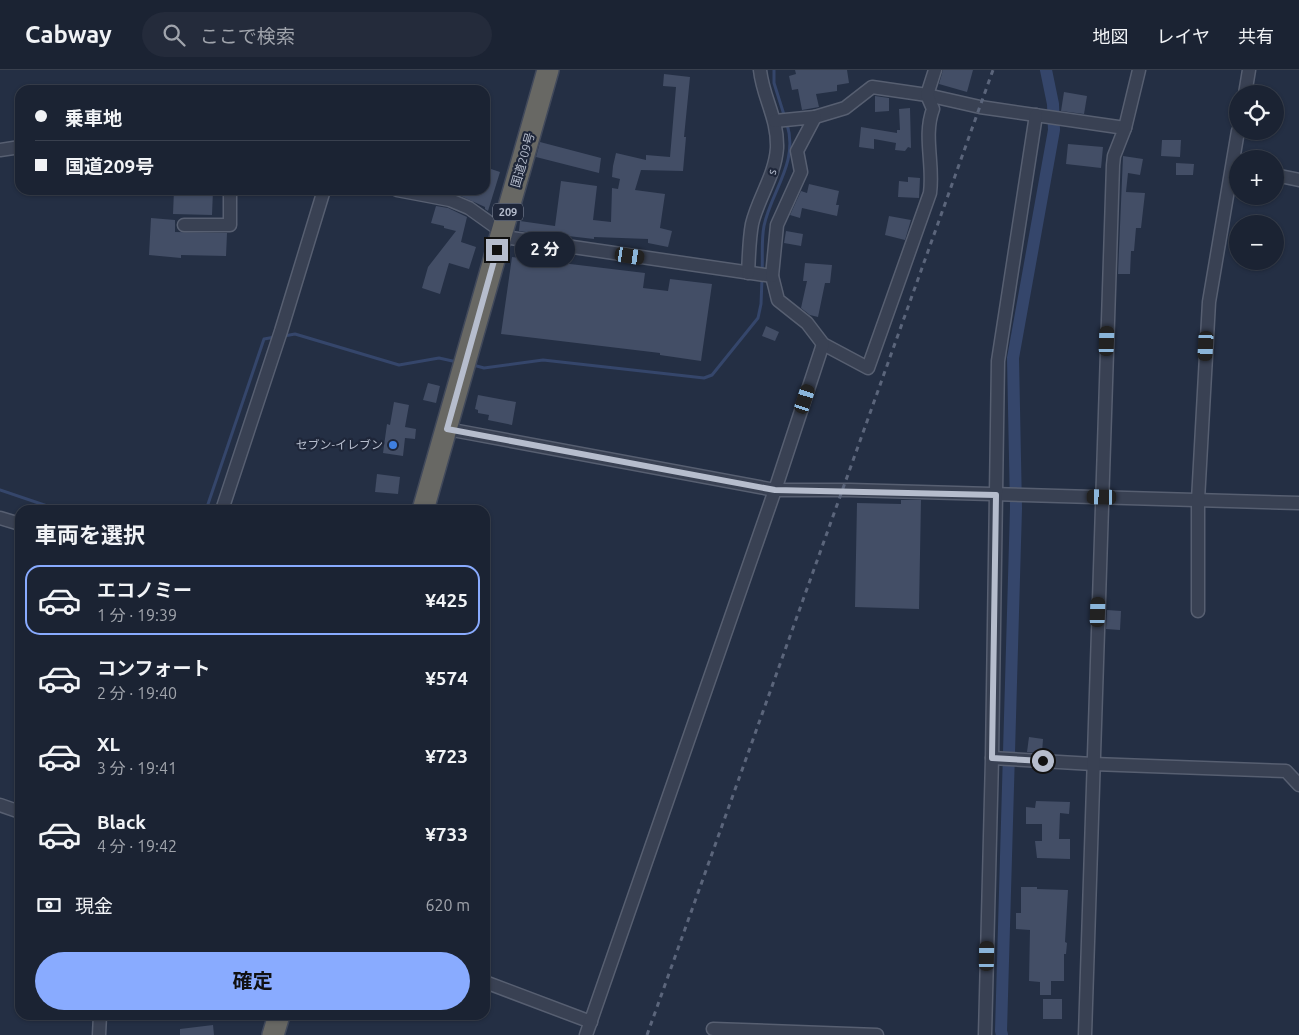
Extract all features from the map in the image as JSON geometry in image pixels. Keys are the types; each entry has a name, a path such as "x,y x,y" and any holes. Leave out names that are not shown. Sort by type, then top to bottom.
{"highway":[{"name":"国道209号","path":"424,505 548,70"},
{"path":"273,1035 277,1020"}],"street":[{"name":"s","path":"760,70 775,121 777,148 772,172 752,223 761,275"},
{"path":"424,195 450,200 469,208 511,238 761,275 778,300 808,323 823,344 868,368 930,193 932,179 928,132 929,120 933,109 927,95 935,70"},
{"path":"1085,1035 1113,165 1114,156 1125,128 1139,70"},
{"path":"1246,85 1249,70"},
{"path":"775,121 815,116 845,108 872,87 927,95 980,107 1125,128"},
{"path":"985,1035 992,758 998,361 1036,115"},
{"path":"761,275 777,225 801,172 798,150 815,116"},
{"path":"0,150 15,148"},
{"path":"1284,177 1299,180"},
{"path":"184,225 230,225 230,195"},
{"path":"224,505 322,195"},
{"path":"1198,610 1198,500 1209,302 1229,198"},
{"path":"586,1035 775,490 823,344"},
{"path":"447,429 775,490 1299,503"},
{"path":"0,518 15,522"},
{"path":"992,758 1286,771 1299,785"},
{"path":"0,806 15,810"},
{"path":"490,984 591,1022"},
{"path":"99,1035 100,1020"},
{"path":"713,1029 877,1035"}],"building":[{"path":"795,70 847,70 849,83 837,85 837,91 816,94 819,107 802,110 798,89 792,90 789,76 796,74"},
{"path":"943,70 973,70 967,92 939,84"},
{"path":"664,74 690,77 684,137 686,137 683,171 641,170 635,190 665,194 660,228 672,231 668,247 648,243 648,239 594,237 594,239 568,236 567,238 519,231 520,221 555,226 561,181 597,186 593,220 611,222 612,188 618,189 620,179 612,177 616,153 646,160 646,155 670,157 676,87 663,86"},
{"path":"1064,92 1087,96 1084,114 1061,111"},
{"path":"875,96 889,98 889,111 875,112"},
{"path":"910,108 911,148 908,147 905,151 895,150 896,143 874,139 874,149 859,147 861,127 897,133 897,130 900,130 899,109"},
{"path":"1162,140 1181,140 1180,157 1161,156"},
{"path":"540,142 601,158 599,173 536,157"},
{"path":"1068,144 1103,147 1101,168 1066,164"},
{"path":"1123,156 1143,159 1140,175 1128,173 1126,192 1145,193 1141,228 1136,228 1134,251 1131,251 1130,274 1118,274"},
{"path":"1176,163 1194,164 1193,175 1176,175"},
{"path":"490,169 500,172 488,211 485,207 459,195 490,195"},
{"path":"908,177 920,178 919,198 898,197 899,181 908,182"},
{"path":"809,184 839,191 836,205 839,205 837,216 802,208 800,218 790,215 801,191 807,193"},
{"path":"174,195 213,195 212,215 173,214"},
{"path":"436,206 448,208 467,217 461,242 476,247 469,269 449,263 440,294 422,288 428,267 456,231 431,223"},
{"path":"889,216 911,220 905,240 885,235"},
{"path":"151,218 175,220 175,232 227,233 226,256 181,255 181,258 149,255"},
{"path":"786,231 803,234 801,246 784,243"},
{"path":"512,257 645,273 643,288 668,291 670,279 712,284 701,361 660,355 660,353 501,334"},
{"path":"805,263 832,265 830,283 825,283 818,317 810,315 801,308 807,281 803,281"},
{"path":"766,326 779,332 775,341 762,336"},
{"path":"428,383 440,386 436,403 423,400"},
{"path":"478,395 516,402 512,425 488,420 489,415 478,413 478,410 475,409"},
{"path":"394,402 409,405 405,427 416,429 415,439 405,438 403,456 383,453 387,424 390,425"},
{"path":"377,474 400,477 398,494 375,492"},
{"path":"901,500 921,500 919,609 855,607 857,503 901,504"},
{"path":"1107,610 1121,611 1120,630 1106,629"},
{"path":"1029,737 1043,739 1042,753 1027,752"},
{"path":"1036,801 1070,802 1069,814 1060,813 1059,839 1070,839 1070,859 1037,858 1035,841 1042,841 1042,824 1026,824 1026,807 1035,808"},
{"path":"1021,887 1068,890 1064,981 1051,981 1051,995 1040,995 1040,982 1029,981 1030,930 1016,929 1016,913 1021,913"},
{"path":"1043,999 1062,999 1062,1019 1043,1019"},
{"path":"213,1025 214,1035 180,1035 180,1029"}],"waterway":[{"path":"774,70 774,83 785,118"},
{"path":"1002,1035 1016,508 1013,358 1054,130 1053,104 1046,70"},
{"path":"762,273 764,226 767,213 787,164 790,138 787,124"},
{"path":"473,365 484,368 543,360 704,378 712,375 758,318 761,304 762,279"},
{"path":"284,336 295,334 399,365 439,358 457,362"},
{"path":"208,505 264,339 275,337"},
{"path":"0,490 44,505"}],"railway":[{"path":"647,1035 993,70"}],"place":[{"name":"セブン-イレブン","path":"393,445"}],"route":[{"path":"497,250 447,429 775,490 850,490 996,495 992,758 1043,761"}]}
